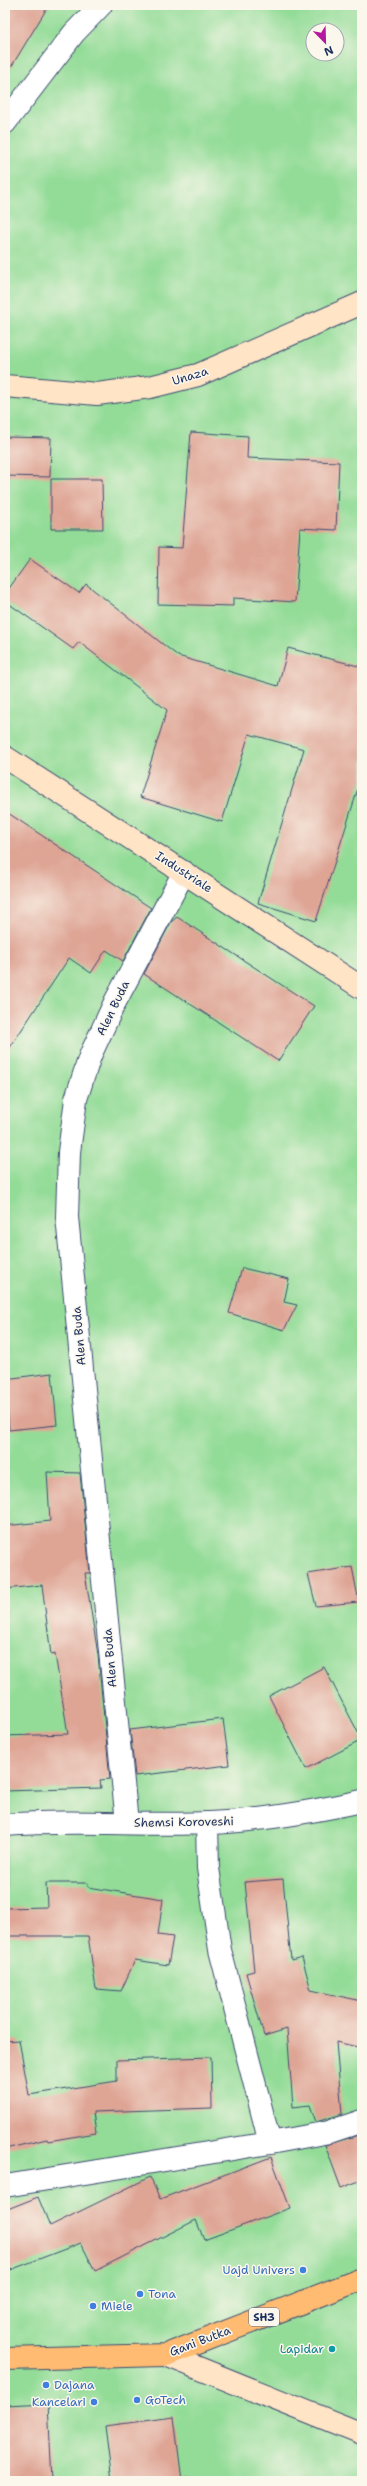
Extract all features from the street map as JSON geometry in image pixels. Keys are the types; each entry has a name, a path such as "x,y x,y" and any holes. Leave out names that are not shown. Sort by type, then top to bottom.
{"main road":[{"name":"Unaza","path":"5,386 97,394 150,387 198,375 362,303"},
{"name":"Industriale","path":"5,757 362,988"},
{"name":"Gani Butka","path":"5,2359 166,2355 362,2279"},
{"path":"166,2355 362,2434"}],"street":[{"path":"5,123 74,33 101,5"},
{"name":"Alen Buda","path":"127,1823 67,1217 69,1152 76,1098 90,1056 115,1002 184,872"},
{"name":"Shemsi Koroveshi","path":"5,1825 43,1822 207,1823 259,1820 362,1801"},
{"path":"207,1823 209,1876 220,1950 270,2143"},
{"path":"5,2186 270,2143 329,2132 362,2121"}],"green space":[{"path":"5,5 362,5 362,2481 5,2481"}],"building":[{"path":"5,5 49,5 5,77"},
{"path":"191,432 248,436 247,458 339,462 336,530 300,528 295,602 233,598 233,606 158,604 159,547 182,548"},
{"path":"5,437 51,438 50,477 5,476"},
{"path":"51,479 102,479 103,529 51,529"},
{"path":"30,559 79,593 86,584 178,656 278,686 288,648 362,667 362,776 316,921 258,903 304,749 249,734 222,822 140,797 167,710 79,642 73,649 5,601 5,594"},
{"path":"5,811 151,908 123,961 106,950 91,973 69,958 5,1055"},
{"path":"177,917 314,1006 278,1061 144,974 171,922"},
{"path":"242,1268 289,1279 284,1302 297,1305 284,1330 229,1313"},
{"path":"52,1373 57,1425 9,1430 5,1379"},
{"path":"47,1472 80,1473 90,1573 85,1573 98,1655 110,1779 100,1780 101,1788 5,1791 5,1736 68,1734 55,1654 51,1655 42,1585 5,1589 5,1526 50,1521"},
{"path":"352,1567 359,1602 316,1606 308,1574"},
{"path":"324,1667 362,1740 306,1769 269,1696"},
{"path":"223,1719 229,1765 135,1776 130,1730"},
{"path":"283,1879 291,1960 302,1957 311,1990 362,2001 362,2048 336,2042 342,2114 316,2122 310,2105 293,2107 287,2029 264,2036 246,1973 254,1971 245,1882"},
{"path":"46,1883 88,1883 88,1887 163,1899 158,1935 173,1937 168,1965 135,1960 121,1991 96,1989 88,1936 5,1936 5,1908 47,1907"},
{"path":"19,2040 29,2095 117,2081 117,2060 211,2057 212,2108 93,2112 96,2133 48,2141 47,2139 5,2149 5,2041"},
{"path":"362,2134 362,2180 341,2188 325,2145"},
{"path":"271,2157 290,2208 204,2240 196,2220 95,2271 81,2243 5,2272 5,2210 38,2197 50,2226 150,2177 160,2199"},
{"path":"48,2403 52,2481 5,2481 5,2405"},
{"path":"174,2417 182,2481 112,2481 105,2426"}],"place":[{"name":"Uajd Univers","path":"303,2270"},
{"name":"Tona","path":"140,2294"},
{"name":"Miele","path":"93,2306"},
{"name":"Lapidar","path":"332,2349"},
{"name":"Dajana","path":"46,2385"},
{"name":"GoTech","path":"137,2400"},
{"name":"Kancelari","path":"94,2402"}]}
